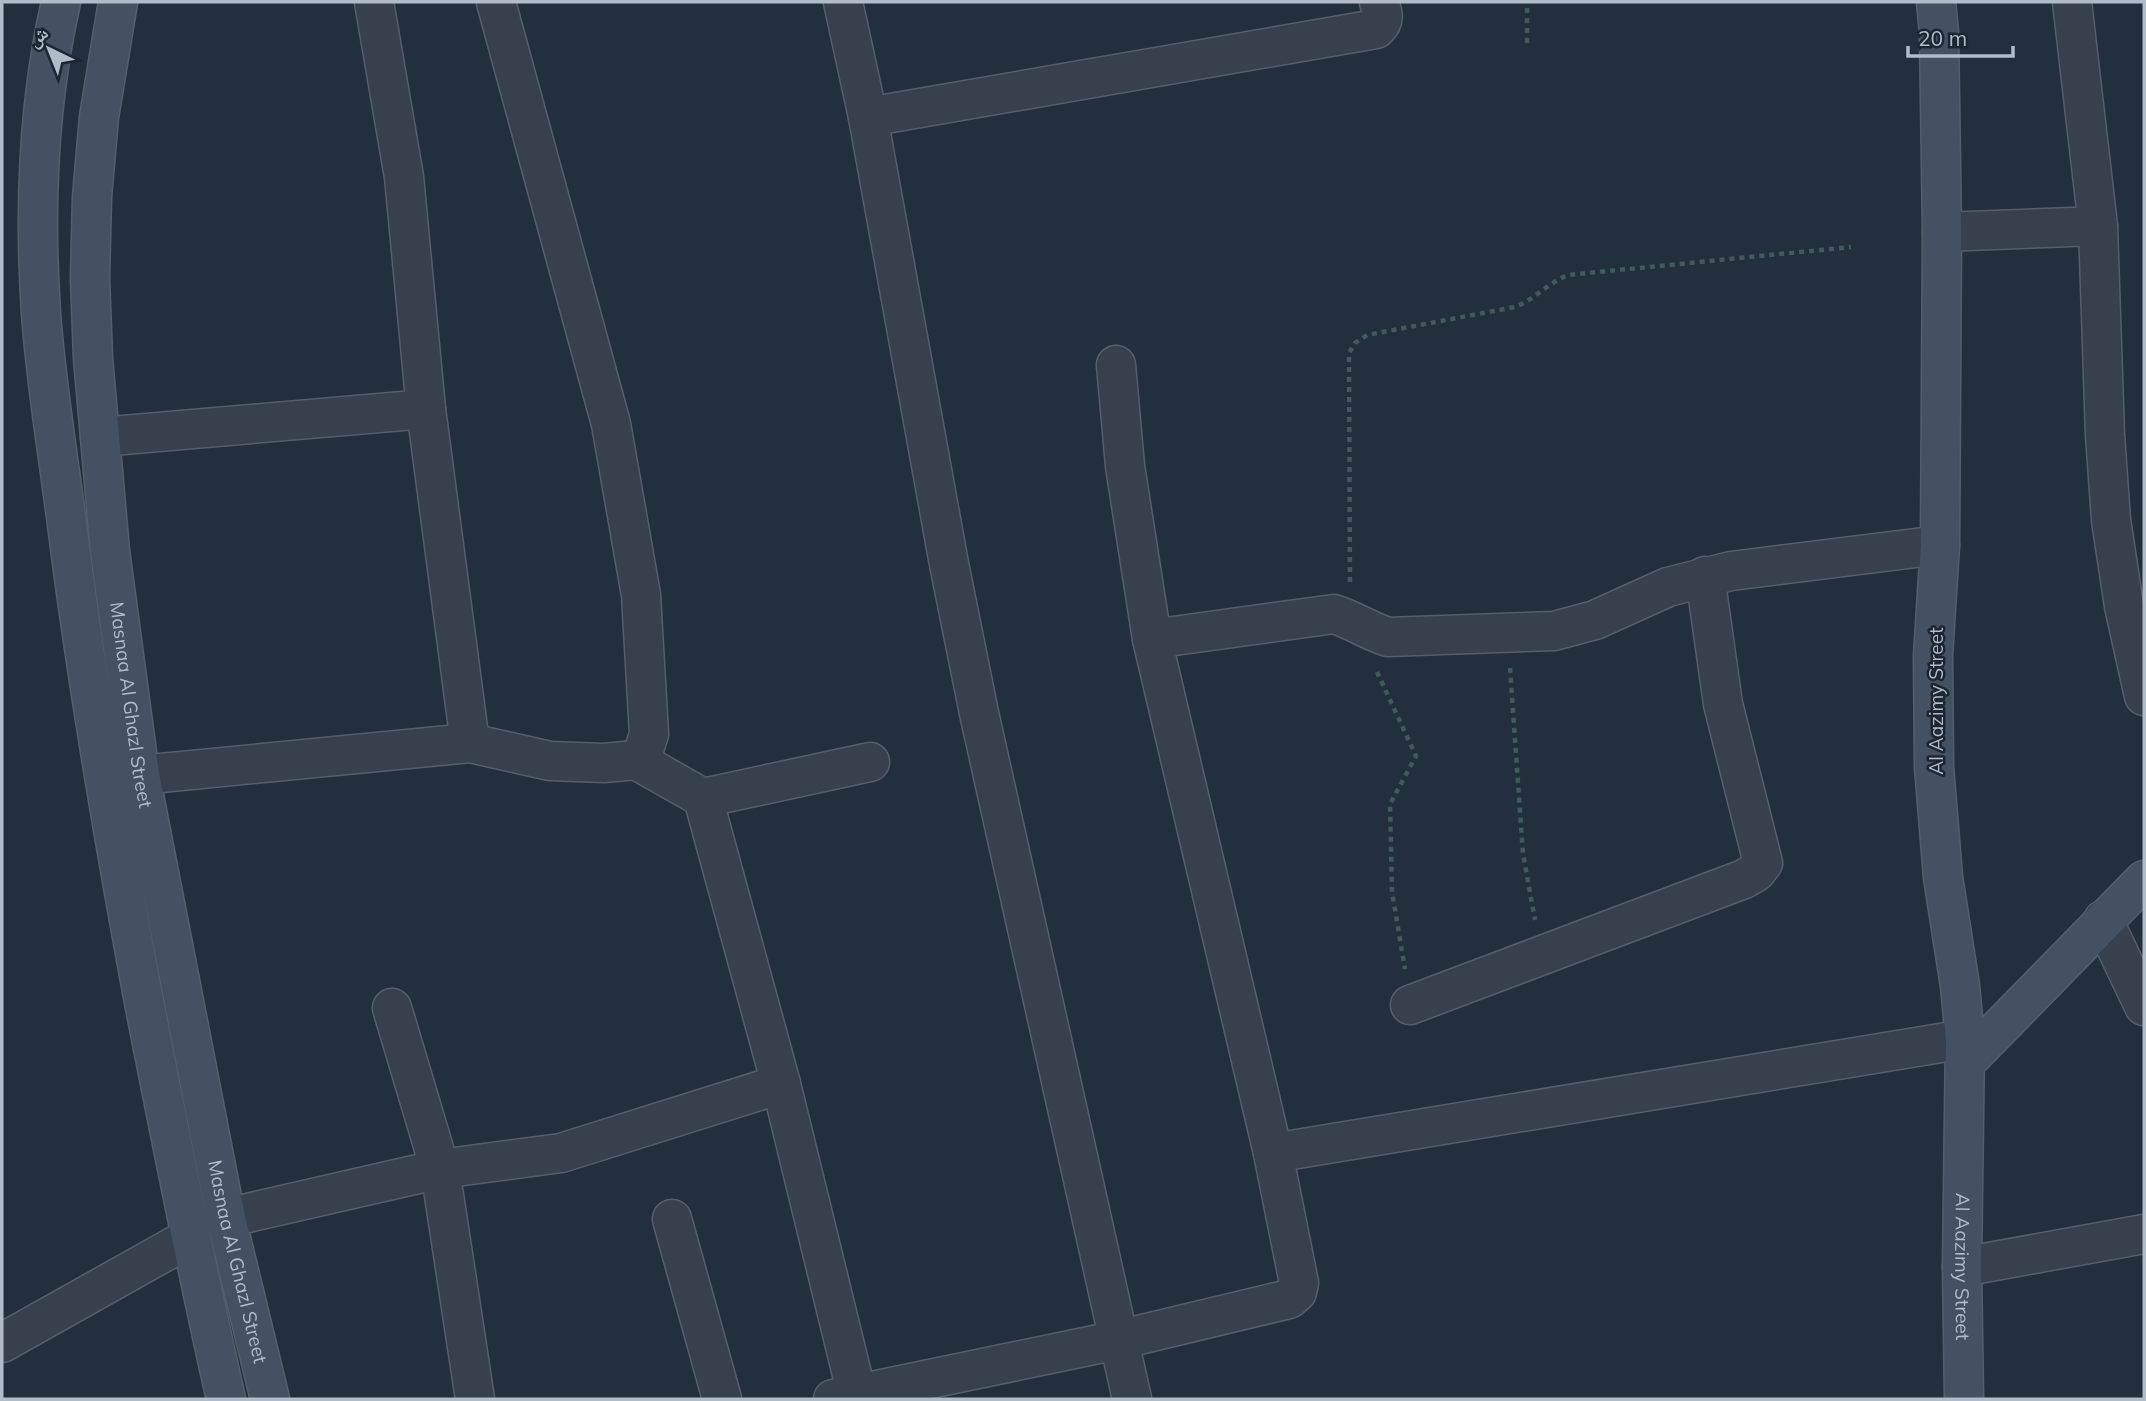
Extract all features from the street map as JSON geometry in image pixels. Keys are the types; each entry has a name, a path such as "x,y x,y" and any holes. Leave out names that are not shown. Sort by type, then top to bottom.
{"street":[{"name":"Masnaa Al Ghazl Street","path":"61,2 53,37 41,130 37,223 41,316 80,628 103,775 189,1238 226,1399"},
{"name":"Masnaa Al Ghazl Street","path":"118,2 99,117 92,197 90,278 93,358 110,551 140,775 226,1218 270,1399"},
{"path":"374,2 404,177 426,409 470,743"},
{"path":"496,2 611,424 641,595 649,734 644,750 636,760"},
{"path":"843,2 868,117 949,564 979,713 1132,1399"},
{"path":"868,117 1376,29 1382,24 1384,16 1379,2"},
{"name":"Al Aazimy Street","path":"1936,2 1939,33 1942,232 1940,545 1933,656 1934,767 1943,877 1960,986 1965,1050 1962,1267 1964,1399"},
{"path":"2071,2 2098,226 2105,435 2111,520 2124,606 2144,696"},
{"path":"1942,232 2098,226"},
{"path":"703,798 781,1084 849,1397 1118,1340 1289,1299 1297,1292 1299,1283 1272,1153 1152,639 1125,466 1116,365"},
{"path":"100,437 426,409"},
{"path":"1152,639 1334,614 1388,636 1554,631 1595,620 1668,587 1704,576 1940,545"},
{"path":"1410,1005 1744,879 1756,872 1763,863 1723,704 1704,576"},
{"path":"140,775 470,743 550,761 604,763 636,760 703,798 870,762"},
{"path":"1272,1153 1965,1050 2144,880"},
{"path":"2103,920 2144,1006"},
{"path":"392,1008 440,1170 475,1399"},
{"path":"2,1343 226,1218 440,1170 561,1153 781,1084"},
{"path":"672,1219 722,1399"},
{"path":"1962,1267 2144,1234"}],"path":[{"path":"1527,2 1527,43"},
{"path":"1351,619 1349,353 1355,343 1367,335 1515,307 1568,275 1851,247"},
{"path":"1508,633 1524,854 1541,955"},
{"path":"1375,669 1416,756 1390,804 1392,892 1410,1005"}]}
